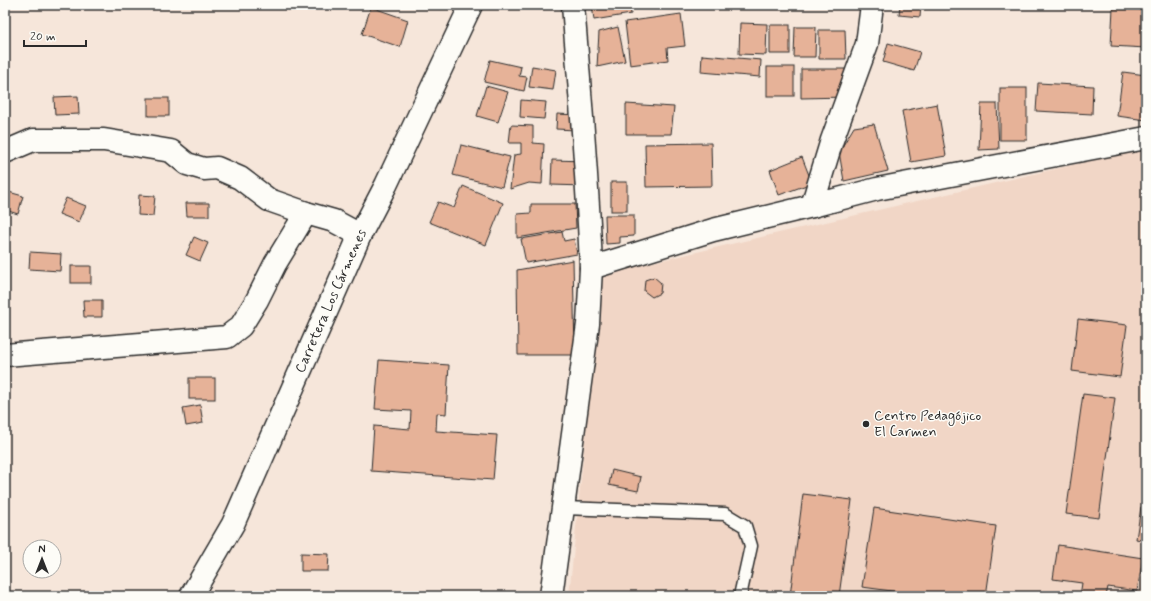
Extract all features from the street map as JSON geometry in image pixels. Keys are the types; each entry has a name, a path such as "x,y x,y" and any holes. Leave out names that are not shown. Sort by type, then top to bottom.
{"street":[{"name":"Carretera Los Cármenes","path":"190,596 232,524 360,234 386,185 471,5"},
{"path":"551,596 588,324 591,268 585,141 573,5"},
{"path":"812,206 832,140 867,44 872,5"},
{"path":"591,268 713,230 877,189 1146,138"},
{"path":"5,152 33,140 104,140 171,151 187,164 204,169 217,168 240,178 269,200 334,221 360,234"},
{"path":"5,355 227,337 242,326 275,264 306,213"}],"lane":[{"path":"564,508 725,514 746,526 751,546 740,596"}],"shaded area":[{"name":"Centro Pedagójico El Carmen","path":"1146,148 1146,573 1142,596 569,596 602,274"}],"building":[{"path":"592,5 630,5 631,14 594,20"},
{"path":"900,5 921,5 920,17 899,15"},
{"path":"371,7 408,20 400,47 362,34"},
{"path":"1113,8 1146,10 1146,48 1111,46"},
{"path":"681,14 685,46 667,48 668,60 630,65 625,22"},
{"path":"740,23 767,24 766,55 739,54"},
{"path":"770,25 790,25 790,54 770,54"},
{"path":"618,27 625,61 597,67 599,32"},
{"path":"795,27 816,27 815,57 794,57"},
{"path":"819,30 845,30 846,59 819,59"},
{"path":"888,43 920,52 914,71 883,62"},
{"path":"702,55 761,60 760,77 701,72"},
{"path":"490,60 521,67 519,76 527,77 524,91 484,82"},
{"path":"532,66 556,70 553,90 529,87"},
{"path":"767,67 794,67 794,96 767,96"},
{"path":"801,69 846,69 847,97 801,98"},
{"path":"1123,72 1146,75 1146,120 1117,116"},
{"path":"1038,83 1093,86 1092,114 1036,111"},
{"path":"486,86 508,92 498,122 477,116"},
{"path":"1000,88 1027,88 1027,140 1000,140"},
{"path":"78,96 79,114 55,115 54,97"},
{"path":"148,98 169,98 169,116 148,116"},
{"path":"521,100 546,102 544,119 520,117"},
{"path":"626,104 674,107 671,134 626,134"},
{"path":"937,104 946,156 911,162 902,111"},
{"path":"981,104 997,104 999,149 979,150"},
{"path":"557,114 577,115 576,130 556,129"},
{"path":"874,124 888,171 844,181 839,152 854,127"},
{"path":"511,125 533,126 533,143 544,144 542,184 529,183 510,189 514,155 521,154 521,143 509,143"},
{"path":"711,143 712,186 646,187 645,144"},
{"path":"461,145 510,157 502,187 453,175"},
{"path":"802,157 812,183 779,195 770,170"},
{"path":"552,160 586,161 585,186 551,185"},
{"path":"611,182 627,182 627,211 611,211"},
{"path":"463,186 503,203 486,245 429,222 438,202 454,208"},
{"path":"5,191 23,196 18,214 5,210"},
{"path":"139,195 155,196 153,216 138,215"},
{"path":"66,198 86,206 79,222 59,214"},
{"path":"186,203 209,203 209,216 187,216"},
{"path":"531,204 575,204 576,228 517,238 517,214 531,213"},
{"path":"605,215 634,215 634,236 620,237 620,243 606,244"},
{"path":"562,232 564,241 574,239 577,254 526,263 521,239"},
{"path":"194,237 208,243 200,261 186,255"},
{"path":"30,252 61,254 60,271 29,269"},
{"path":"573,260 575,355 518,355 517,270"},
{"path":"71,266 91,266 91,283 71,283"},
{"path":"654,277 661,283 660,293 652,297 644,291 645,280"},
{"path":"83,300 102,300 102,317 84,317"},
{"path":"1078,319 1127,325 1120,377 1072,371"},
{"path":"379,360 449,365 446,414 437,413 436,431 497,435 493,480 371,471 374,426 410,429 411,411 375,409"},
{"path":"189,378 215,378 215,399 189,399"},
{"path":"1083,394 1115,398 1099,518 1066,514"},
{"path":"200,405 203,423 186,426 183,408"},
{"path":"1146,459 1146,480 1143,480"},
{"path":"612,470 641,477 638,491 609,485"},
{"path":"803,494 852,500 839,596 790,596"},
{"path":"1141,507 1146,508 1146,541 1136,539"},
{"path":"874,508 996,526 986,596 929,596 862,587"},
{"path":"1058,545 1143,558 1137,591 1108,587 1106,596 1080,596 1082,583 1053,579"},
{"path":"301,553 329,554 328,571 301,571"}],"place":[{"name":"Centro Pedagójico El Carmen","path":"866,424"}]}
